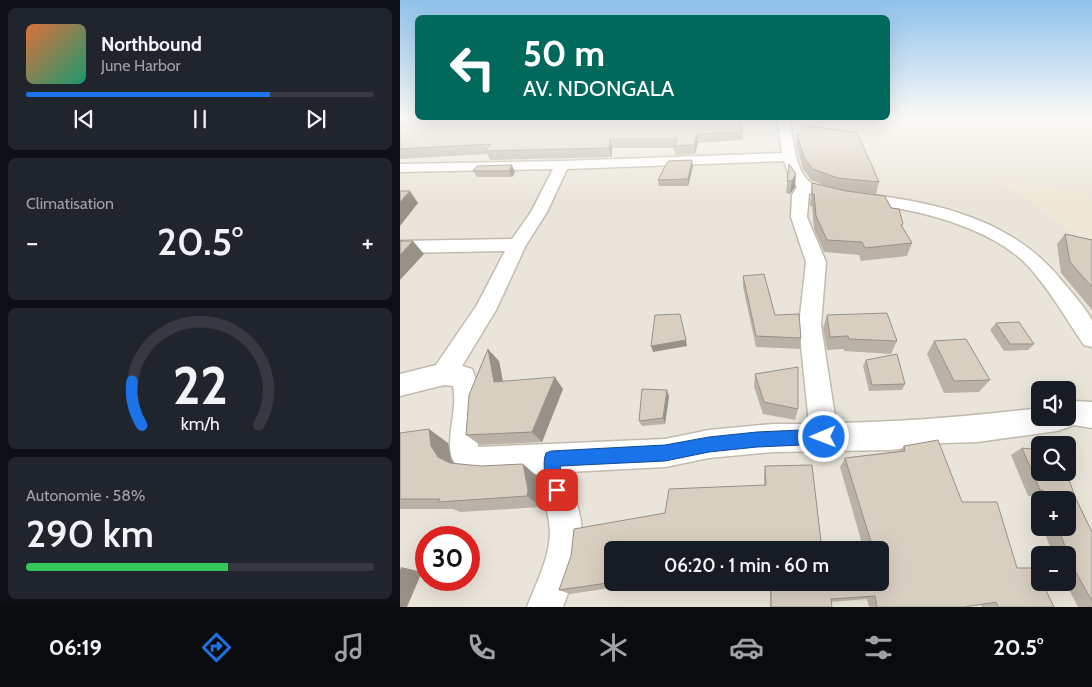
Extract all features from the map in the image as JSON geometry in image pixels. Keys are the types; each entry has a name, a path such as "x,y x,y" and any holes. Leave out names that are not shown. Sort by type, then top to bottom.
{"street":[{"path":"788,146 799,181 805,186 825,192 934,211 958,218 990,232 1035,262 1092,338"},
{"path":"400,168 562,165 790,157"},
{"path":"444,374 485,310 517,245 539,212 562,165"},
{"path":"805,186 800,195 799,217 816,262 810,325 824,437"},
{"path":"400,247 517,245"},
{"path":"400,385 444,374 463,377 468,401 468,417 463,446 466,455 471,460 481,462 665,453 709,444 755,440 891,436 1031,421"},
{"path":"1076,414 1092,415"},
{"path":"545,607 560,564 566,533 551,458"}],"shaded area":[{"path":"400,146 1092,146 1092,607 400,607"},
{"path":"1000,181 1085,192 1092,203 1092,246"}],"building":[{"path":"400,146 449,146 400,149"},
{"path":"489,146 609,146 609,148 485,151"},
{"path":"801,146 863,146 879,182 838,178 813,169 804,158"},
{"path":"692,160 688,179 658,180 668,161"},
{"path":"789,164 796,174 792,181 787,181"},
{"path":"512,165 509,171 473,171 477,166"},
{"path":"812,183 846,191 885,196 891,208 899,209 903,224 901,225 912,243 865,248 862,242 827,240 816,216"},
{"path":"400,191 410,191 400,202"},
{"path":"1065,234 1092,240 1092,287 1070,262"},
{"path":"400,241 413,241 400,255"},
{"path":"764,274 775,315 799,314 801,338 756,336 743,276"},
{"path":"887,313 897,341 849,339 848,336 830,337 827,315"},
{"path":"680,314 686,340 651,346 655,315"},
{"path":"1019,322 1034,344 1010,344 996,323"},
{"path":"966,339 990,380 954,381 934,341"},
{"path":"488,349 494,382 555,377 532,432 466,435 469,395"},
{"path":"897,354 905,384 872,385 866,360"},
{"path":"798,367 798,409 764,402 755,374"},
{"path":"642,389 667,390 663,418 639,421"},
{"path":"429,429 431,446 438,457 450,463 481,466 523,464 528,490 527,496 438,502 440,499 400,499 400,433"},
{"path":"938,440 962,502 997,502 1017,568 1031,568 1031,591 1046,591 1054,607 998,607 996,602 964,607 877,607 875,596 831,599 832,607 771,607 771,591 889,591 889,541 871,541 845,458 905,451 904,446"},
{"path":"1022,448 1031,449 1031,469"},
{"path":"812,465 821,541 604,541 604,583 559,590 571,556 574,529 665,513 669,489 766,485 765,466"},
{"path":"1036,481 1069,481 1073,491 1043,491 1040,490"},
{"path":"1076,499 1092,532 1092,601 1076,573 1076,546 1065,546 1061,536 1076,536"}],"route":[{"path":"557,490 551,458 665,453 709,444 757,439 824,437"}]}
